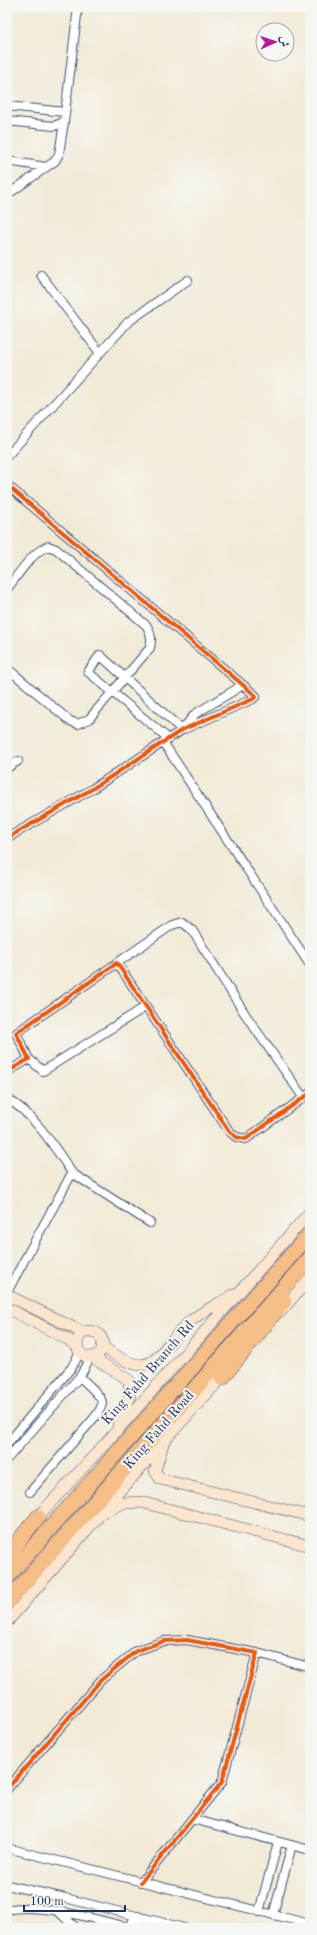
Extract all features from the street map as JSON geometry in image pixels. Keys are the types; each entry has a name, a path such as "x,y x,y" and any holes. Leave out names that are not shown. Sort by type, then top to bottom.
{"highway":[{"name":"King Fahd Road","path":"7,1577 310,1234"},
{"name":"King Fahd Road","path":"7,1602 310,1258"},
{"path":"222,1378 310,1268"},
{"path":"7,1555 38,1517"}],"main road":[{"name":"King Fahd Branch Rd","path":"7,1552 114,1434 310,1212"},
{"path":"7,1622 164,1441 310,1278"},
{"path":"102,1346 121,1360 135,1365 148,1364 156,1359 191,1321 242,1289"},
{"path":"7,1294 84,1334"},
{"path":"7,1308 67,1339 85,1353 129,1380 130,1397 114,1434"},
{"path":"91,1332 98,1334 102,1340 102,1346 99,1353 85,1353 79,1338 84,1334 91,1332"},
{"path":"164,1441 155,1471 160,1479 310,1516"},
{"path":"101,1514 122,1502 141,1502 310,1546"}],"street":[{"path":"7,195 56,161 59,154 78,7"},
{"path":"7,106 65,112"},
{"path":"7,122 54,126 64,122"},
{"path":"7,161 46,168"},
{"path":"41,275 100,353"},
{"path":"7,456 128,322 188,280"},
{"path":"7,485 256,696 253,699 182,730 92,789 14,834 7,840"},
{"path":"7,589 42,548 48,546 56,549 147,626 151,634 150,648 89,719 78,724 70,721 7,668"},
{"path":"182,730 100,655 88,672 166,740 310,965"},
{"path":"182,730 195,714 242,685"},
{"path":"7,768 18,761"},
{"path":"117,963 229,1131 236,1137 246,1139 307,1095 245,1014 192,930 182,922 172,925 117,963 16,1033 29,1059 43,1071 145,1007"},
{"path":"7,1072 29,1059"},
{"path":"7,1099 16,1103 39,1128 72,1173 150,1223"},
{"path":"7,1294 72,1173"},
{"path":"7,1459 78,1379 85,1353"},
{"path":"7,1444 85,1353"},
{"path":"30,1492 96,1417 102,1405 102,1400 96,1394 91,1393 78,1379"},
{"path":"52,1392 61,1399"},
{"path":"19,1431 26,1438"},
{"path":"7,1789 101,1680 136,1651 164,1641 187,1640 257,1654 310,1668"},
{"path":"141,1882 222,1782 257,1654"},
{"path":"192,1819 310,1850"},
{"path":"259,1912 278,1842"},
{"path":"273,1915 292,1846"},
{"path":"7,1848 310,1924"},
{"path":"7,1885 50,1894 184,1928"},
{"path":"7,1910 19,1907 38,1908 128,1928 138,1916"},
{"path":"60,1912 76,1928"},
{"path":"138,1916 141,1928"}],"cycle path":[{"path":"7,485 256,696 253,699 182,730 92,789 14,834 7,840"},
{"path":"7,1072 29,1059 16,1033 117,963 229,1131 236,1137 246,1139 310,1093"},
{"path":"7,1789 101,1680 136,1651 164,1641 187,1640 257,1653 222,1782 141,1882"}]}
